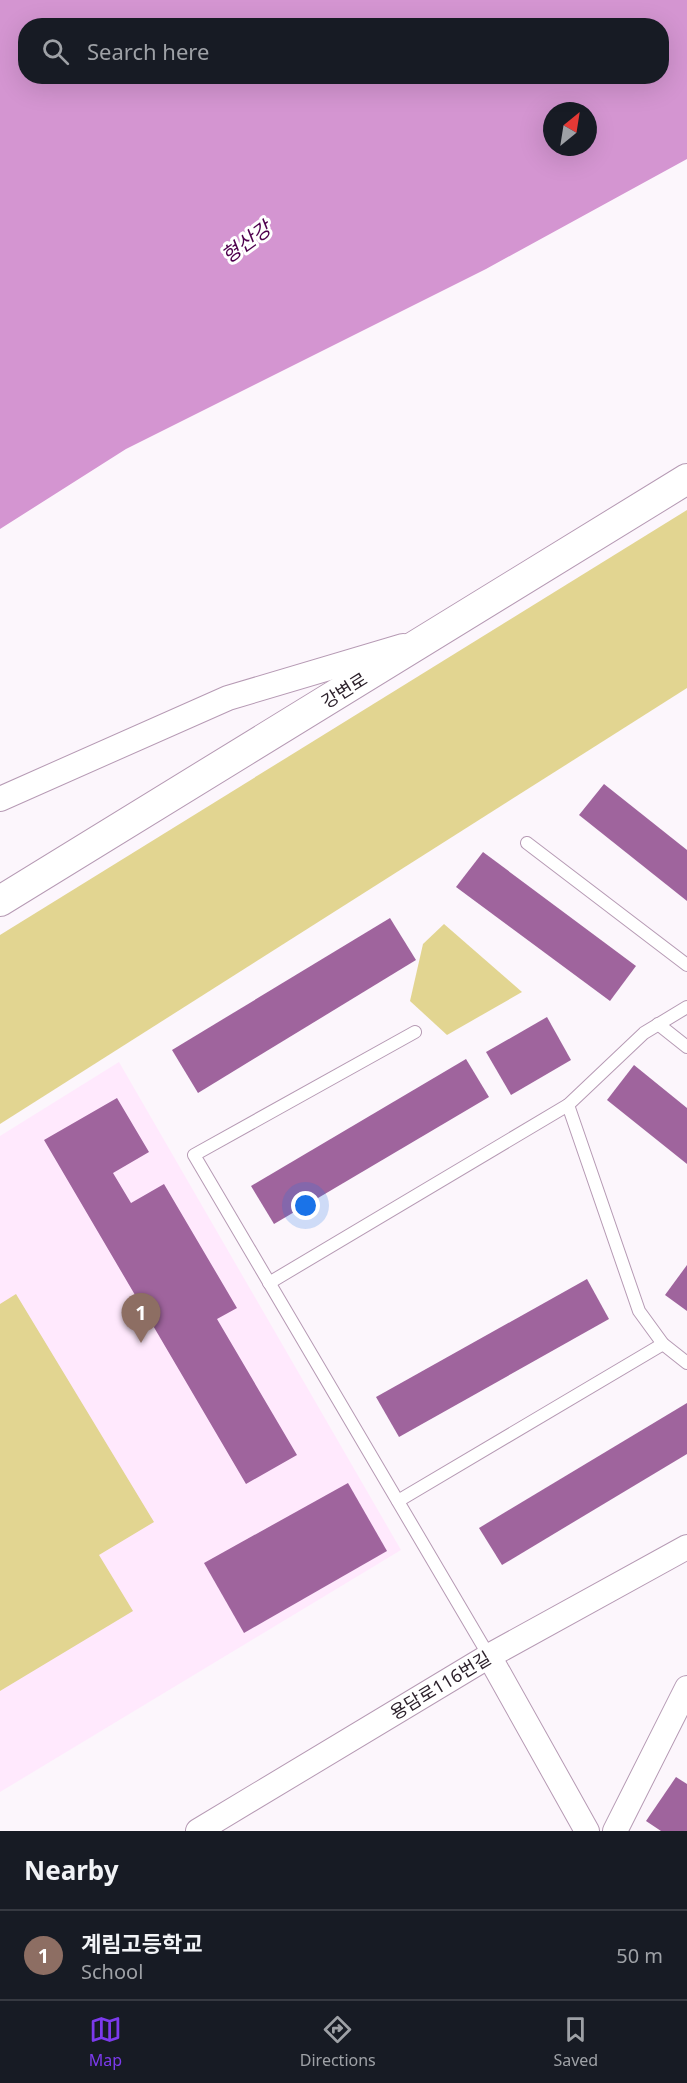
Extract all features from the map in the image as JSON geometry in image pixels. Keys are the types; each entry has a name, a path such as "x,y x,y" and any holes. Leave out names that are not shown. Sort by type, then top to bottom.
{"street":[{"name":"강변로","path":"0,901 687,479"},
{"path":"0,799 228,698 428,639"},
{"name":"용담로116번길","path":"198,1831 489,1656 687,1547"},
{"path":"489,1656 587,1831"},
{"path":"615,1831 687,1688"}],"lane":[{"path":"527,843 687,965"},
{"path":"269,1283 568,1105 644,1033 687,1007"},
{"path":"658,1024 687,1047"},
{"path":"415,1032 194,1155 489,1656"},
{"path":"568,1105 639,1311 663,1344 687,1363"},
{"path":"398,1501 663,1344"}],"shaded area":[{"path":"687,510 687,688 0,1124 0,935"},
{"path":"444,924 522,992 447,1035 410,1001 423,944"},
{"path":"119,1062 401,1550 0,1792 0,1136"},
{"path":"16,1294 154,1522 99,1555 133,1611 0,1691 0,1304"}],"water":[{"name":"형산강","path":"0,0 687,0 687,159 486,269 126,449 0,529"}],"building":[{"path":"604,784 687,850 687,901 579,815"},
{"path":"483,852 636,966 610,1001 456,887"},
{"path":"390,918 416,960 198,1093 172,1050"},
{"path":"547,1017 571,1060 511,1095 486,1052"},
{"path":"466,1059 489,1097 274,1224 251,1186"},
{"path":"634,1065 687,1108 687,1164 607,1100"},
{"path":"117,1098 149,1152 113,1173 131,1203 164,1184 237,1308 217,1319 297,1455 246,1484 44,1140"},
{"path":"687,1265 687,1311 665,1295"},
{"path":"587,1279 609,1319 399,1437 376,1397"},
{"path":"687,1403 687,1454 502,1565 479,1528"},
{"path":"348,1483 387,1551 244,1633 204,1563"},
{"path":"676,1777 687,1784 687,1831 661,1831 646,1821"}],"place":[{"name":"계림고등학교","path":"141,1343"}]}
